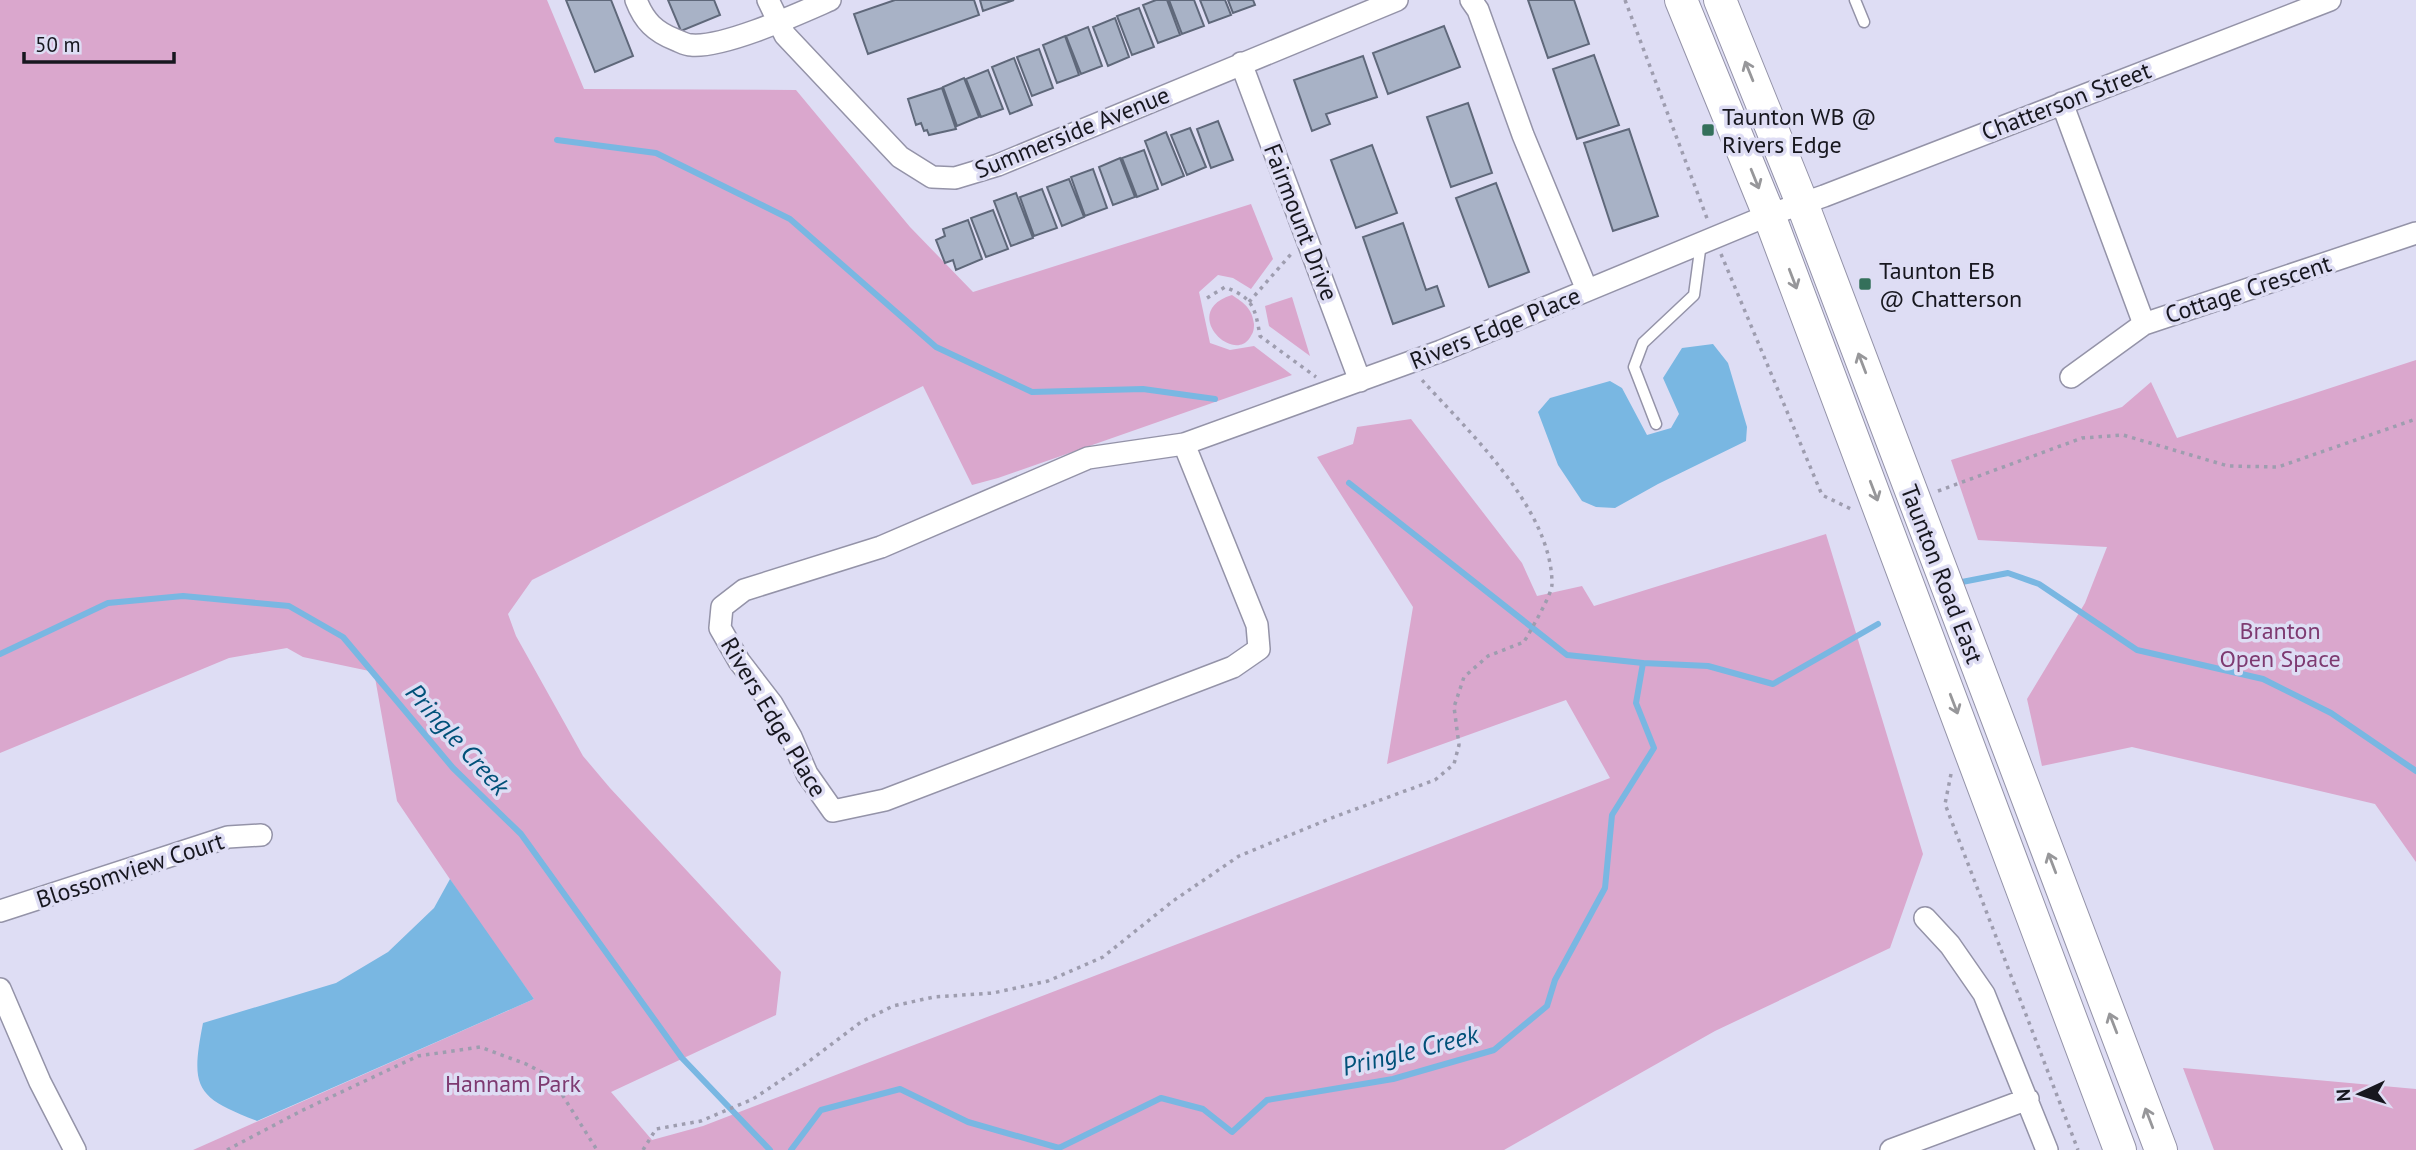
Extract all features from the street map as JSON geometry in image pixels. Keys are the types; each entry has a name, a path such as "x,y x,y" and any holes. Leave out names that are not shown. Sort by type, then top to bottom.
{"main road":[{"name":"Taunton Road East","path":"1681,0 1769,215 2120,1150"},
{"name":"Taunton Road East","path":"1720,0 1802,203 2161,1150"},
{"path":"2043,941 2076,927"},
{"path":"2101,1101 2137,1087"}],"street":[{"path":"636,0 642,16 659,33 690,46 710,44 779,22 830,0"},
{"name":"Summerside Avenue","path":"768,0 785,35 900,157 932,177 955,178 998,165 1396,0"},
{"path":"1471,0 1478,10 1523,135 1587,290"},
{"name":"Chatterson Street","path":"1802,203 2330,0"},
{"name":"Fairmount Drive","path":"1241,64 1360,381"},
{"name":"Cottage Crescent","path":"2062,103 2144,324 2416,233"},
{"name":"Rivers Edge Place","path":"1184,444 1257,625 1259,649 1233,667 885,800 833,811 807,774 791,737 772,704 739,661 720,628 722,607 744,590 881,547 1088,458 1184,444 1407,364 1802,203"},
{"path":"2071,377 2144,324"},
{"name":"Blossomview Court","path":"0,911 228,837 261,835"},
{"path":"1925,918 1950,945 1984,994 2047,1150"},
{"path":"0,989 40,1082 75,1150"},
{"path":"1891,1150 2028,1099"}],"lane":[{"path":"1855,0 1864,22"},
{"path":"1656,424 1634,366 1643,343 1693,295 1708,240"}],"path":[{"path":"1625,0 1708,240 1822,495 1854,510"},
{"path":"1249,302 1306,238"},
{"path":"1207,298 1225,286 1244,294 1256,311 1260,336 1334,390"},
{"path":"643,1150 656,1129 701,1121 752,1099 804,1065 861,1022 893,1006 934,997 993,993 1048,981 1103,957 1173,901 1239,856 1435,780 1454,764 1459,745 1454,707 1464,677 1488,656 1524,642 1553,587 1546,544 1510,478 1407,364"},
{"path":"1938,491 2082,438 2123,435 2228,466 2278,467 2416,419"},
{"path":"1947,763 1951,776 1945,804 2078,1150"},
{"path":"227,1150 301,1111 418,1056 480,1047 526,1064 551,1077 597,1150"}],"green space":[{"name":"Hannam Park","path":"0,0 547,0 584,89 796,90 910,227 973,292 1251,204 1273,259 1251,289 1233,278 1218,275 1199,292 1210,343 1230,350 1254,346 1292,375 972,485 923,386 532,580 508,614 516,636 583,756 781,972 776,1015 611,1092 652,1140 703,1126 1610,778 1566,700 1387,764 1413,607 1317,457 1353,444 1357,427 1411,419 1522,563 1537,596 1582,586 1594,606 1826,534 1923,854 1890,948 1715,1031 1504,1150 193,1150 534,999 397,801 374,672 303,657 287,648 229,658 0,753"},
{"path":"1232,295 1247,306 1254,324 1249,339 1241,345 1222,340 1214,332 1210,322 1210,312 1217,302"},
{"path":"1292,297 1310,356 1269,326 1265,306"},
{"name":"Branton Open Space","path":"2416,360 2416,862 2375,804 2132,747 2042,766 2027,699 2085,603 2107,547 1978,540 1951,460 2122,407 2151,382 2177,438"},
{"path":"2183,1068 2416,1089 2416,1150 2214,1150"}],"water":[{"path":"1713,344 1728,363 1747,427 1746,441 1615,508 1596,507 1582,501 1558,465 1538,412 1550,398 1610,381 1622,388 1647,435 1671,428 1679,414 1663,378 1682,348"},
{"path":"450,879 534,999 257,1121 221,1105 202,1088 197,1063 203,1023 336,983 388,952 434,908"}],"building":[{"path":"566,0 611,0 633,56 595,72"},
{"path":"668,0 714,0 720,15 681,31"},
{"path":"895,0 974,0 979,15 868,54 854,14"},
{"path":"980,0 1014,0 983,11"},
{"path":"1156,0 1167,0 1180,35 1158,43 1143,5"},
{"path":"1169,0 1194,0 1204,26 1182,34"},
{"path":"1200,0 1225,0 1231,15 1209,23"},
{"path":"1228,0 1253,0 1255,5 1233,13"},
{"path":"1528,0 1574,0 1589,44 1548,58"},
{"path":"1139,8 1154,47 1132,55 1117,16"},
{"path":"1115,18 1129,57 1108,66 1093,27"},
{"path":"1444,26 1460,67 1388,94 1373,53"},
{"path":"1088,27 1102,66 1081,74 1066,36"},
{"path":"1065,36 1079,75 1057,83 1043,45"},
{"path":"1039,49 1053,88 1032,96 1017,57"},
{"path":"1594,55 1619,125 1577,139 1553,69"},
{"path":"1363,56 1377,97 1326,114 1330,124 1312,131 1294,80"},
{"path":"1014,58 1032,105 1010,114 992,67"},
{"path":"988,70 1003,109 981,117 966,79"},
{"path":"964,78 979,117 957,126 943,87"},
{"path":"942,88 956,129 929,135 921,123 916,125 908,99"},
{"path":"1468,103 1492,173 1451,187 1427,117"},
{"path":"1218,121 1233,160 1211,168 1197,129"},
{"path":"1190,128 1206,167 1187,175 1171,135"},
{"path":"1629,129 1658,216 1613,231 1584,143"},
{"path":"1166,132 1184,176 1162,185 1145,141"},
{"path":"1372,145 1397,213 1356,228 1331,160"},
{"path":"1144,150 1158,189 1137,197 1122,158"},
{"path":"1120,158 1135,197 1113,205 1099,167"},
{"path":"1093,169 1107,208 1085,216 1071,177"},
{"path":"1069,179 1084,217 1062,226 1047,187"},
{"path":"1496,183 1529,272 1489,287 1456,198"},
{"path":"1042,189 1057,228 1034,236 1020,197"},
{"path":"1016,193 1033,238 1011,246 994,201"},
{"path":"993,210 1008,249 986,257 971,218"},
{"path":"968,220 982,259 956,270 953,260 945,263 936,240 945,236 943,229"},
{"path":"1403,223 1426,290 1437,286 1444,306 1393,324 1363,237"}],"waterway":[{"path":"557,140 656,153 790,219 936,347 1032,392 1143,389 1215,399"},
{"path":"1349,483 1567,655 1708,666 1773,684 1878,624"},
{"name":"Pringle Creek","path":"1962,582 2008,573 2039,584 2137,650 2263,679 2331,713 2416,771"},
{"name":"Pringle Creek","path":"0,654 108,603 183,596 289,606 343,637 453,768 521,834 682,1058 770,1150"},
{"name":"Pringle Creek","path":"791,1150 821,1110 900,1089 968,1122 1059,1148 1161,1098 1203,1109 1232,1132 1267,1100 1393,1079 1494,1050 1547,1006 1555,980 1605,888 1612,815 1654,748 1636,703 1643,663"}],"place":[{"name":"Taunton WB @ Rivers Edge","path":"1708,130"},
{"name":"Taunton EB @ Chatterson","path":"1865,284"}]}
